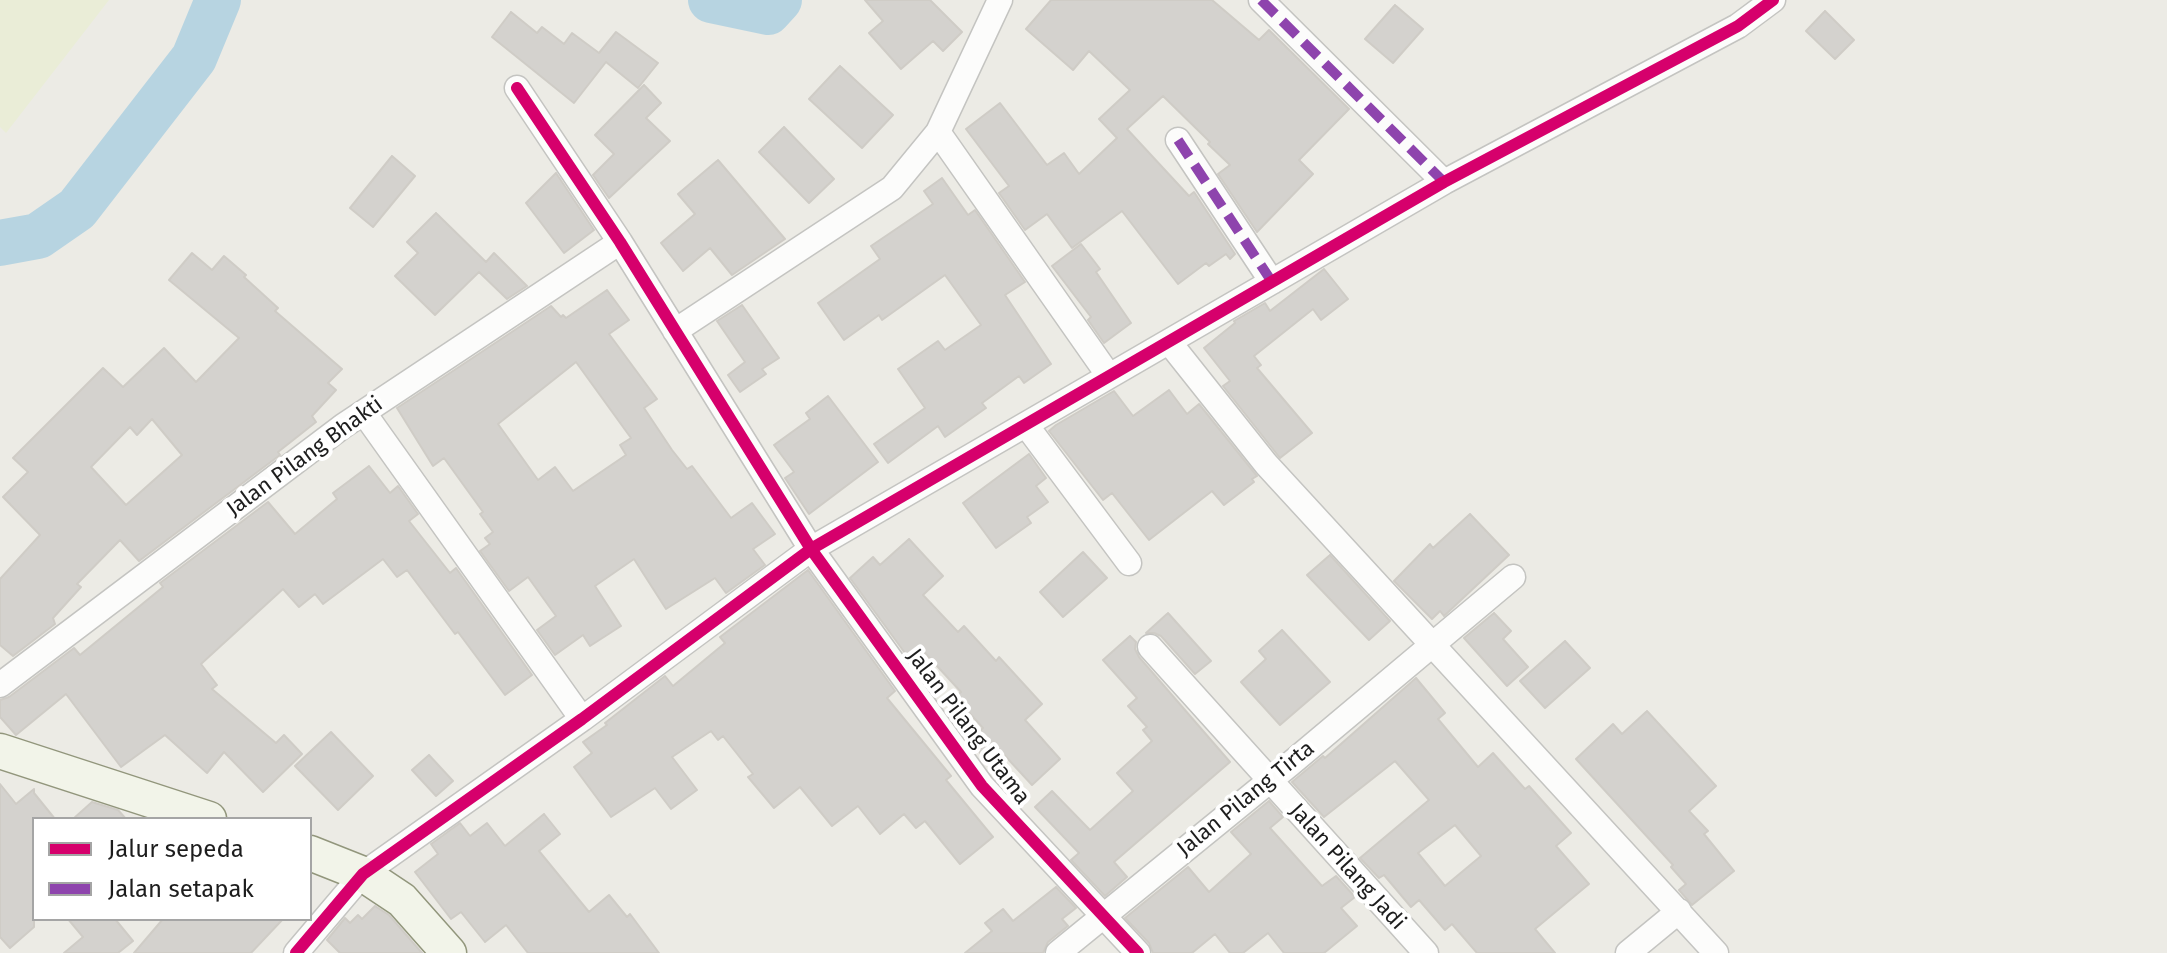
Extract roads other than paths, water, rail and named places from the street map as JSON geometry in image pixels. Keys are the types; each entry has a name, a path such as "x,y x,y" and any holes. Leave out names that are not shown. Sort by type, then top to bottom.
{"street":[{"path":"675,331 892,188 938,132 1000,0"},
{"path":"1261,0 1444,182"},
{"path":"296,953 370,878 811,549 1444,182 1738,26 1773,0"},
{"name":"Jalan Pilang Utama","path":"517,88 620,242 811,549 982,786 1138,953"},
{"path":"938,132 1109,376"},
{"path":"1178,140 1272,282"},
{"name":"Jalan Pilang Bhakti","path":"0,685 364,413 620,242"},
{"path":"1169,342 1266,464 1716,953"},
{"path":"364,413 582,719"},
{"path":"1026,425 1129,563"},
{"name":"Jalan Pilang Tirta","path":"1058,953 1513,577"},
{"name":"Jalan Pilang Jadi","path":"1150,647 1426,953"},
{"path":"0,751 203,817"},
{"path":"312,854 370,878 413,910 449,953"},
{"path":"1628,953 1679,911"}],"waterway":[{"path":"0,243 38,236 77,209 194,58 218,0"},
{"path":"711,0 768,12 779,0"}]}
